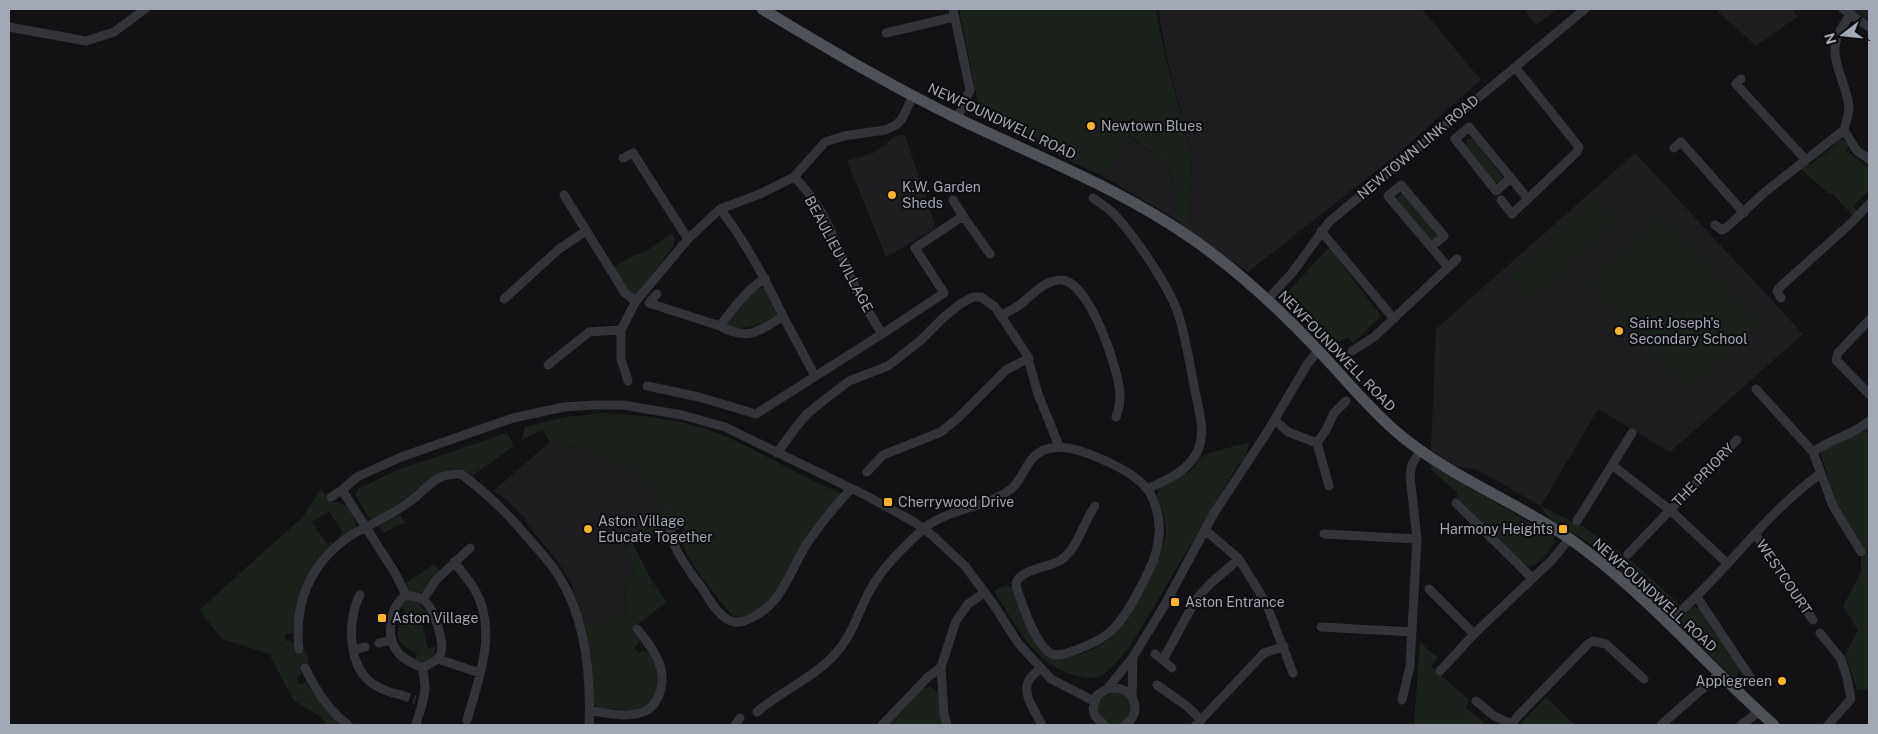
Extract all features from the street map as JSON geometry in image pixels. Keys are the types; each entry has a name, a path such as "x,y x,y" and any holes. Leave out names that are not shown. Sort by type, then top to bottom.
{"main road":[{"name":"NEWFOUNDWELL ROAD","path":"762,9 913,96 956,118 1107,187 1156,215 1194,240 1231,268 1267,300 1318,350 1376,413 1420,451 1569,539 1609,569 1774,725"}],"street":[{"path":"9,27 86,41 114,32 145,9"},
{"name":"NEWTOWN LINK ROAD","path":"1267,300 1292,273 1329,222 1585,9"},
{"path":"1715,225 1722,230 1805,159 1844,130 1848,119 1849,107 1835,48 1838,34 1847,11 1869,27"},
{"path":"886,34 953,13 970,90 956,118"},
{"path":"1500,200 1512,214 1577,152 1579,147 1515,67"},
{"path":"1741,79 1736,84 1805,159"},
{"path":"628,381 621,359 621,330 636,301 688,239 720,209 760,194 794,177 825,142 844,136 886,130 896,124 902,118 913,96"},
{"path":"1511,178 1496,191 1455,139 1469,127 1511,178 1528,199"},
{"path":"1844,130 1857,151 1869,160"},
{"path":"1674,148 1681,142 1744,213"},
{"path":"623,158 633,153 688,239"},
{"name":"BEAULIEU VILLAGE","path":"794,177 816,204 837,245 856,289 882,334"},
{"path":"1431,247 1444,236 1401,185 1388,196 1431,247 1448,267"},
{"path":"564,195 625,293 636,301"},
{"path":"1093,198 1113,213 1122,224 1149,262 1171,298 1183,331 1197,401 1202,436 1197,453 1185,468 1147,489"},
{"path":"952,200 990,254"},
{"path":"1781,298 1777,291 1779,288 1850,224 1869,204"},
{"path":"720,209 750,251 815,376"},
{"path":"647,386 699,397 756,414 944,293 915,248 963,216"},
{"path":"504,299 560,249 586,231"},
{"path":"1321,231 1394,319"},
{"path":"1352,351 1374,337 1457,259"},
{"path":"720,326 753,286 765,278"},
{"path":"1002,315 1046,284 1063,280 1074,286 1099,323 1107,340 1119,386 1120,399 1116,417"},
{"path":"657,294 649,303 720,326 734,334 750,333 764,329 783,316"},
{"path":"777,453 796,427 823,400 849,381 888,366 921,340 960,304 973,297 981,297 988,301 1002,315 1029,358 1038,394 1059,446"},
{"path":"1869,320 1838,353 1836,360 1869,394"},
{"path":"548,365 589,332 621,330"},
{"path":"1104,725 1095,716 1094,701 1133,657 1164,606 1214,513 1318,350"},
{"path":"868,472 883,455 941,432 958,418 1006,370 1029,358"},
{"path":"1756,389 1813,452 1834,506 1861,552"},
{"path":"1317,443 1326,430 1334,412 1346,401"},
{"path":"331,497 374,468 513,418 539,412 593,405 623,405 682,415 725,427 898,512 924,529 965,566 985,592 1018,643 1050,679 1094,701"},
{"path":"1275,420 1288,432 1317,443"},
{"path":"1813,452 1860,429 1869,421"},
{"path":"1577,521 1632,433"},
{"name":"THE PRIORY","path":"1628,554 1737,440"},
{"path":"1317,443 1329,486"},
{"path":"757,712 767,703 818,669 836,653 855,625 875,582 924,529 948,515 985,503 1013,488 1032,458 1039,453 1059,446 1082,452 1109,463 1147,489 1153,497 1158,513 1161,525 1155,558 1130,606 1109,633 1077,650 1055,655 1043,647 1036,637 1018,594 1016,582 1024,574 1057,562 1068,554 1095,506"},
{"path":"1402,700 1410,666 1417,540 1410,476 1412,464 1420,451"},
{"name":"THE PRIORY","path":"1612,465 1670,510 1727,563"},
{"path":"299,649 299,610 312,577 333,549 366,526 373,524 410,502 433,480 450,474 460,474 510,518 560,578 571,601 582,636 589,680 589,725"},
{"name":"WESTCOURT","path":"1667,623 1697,597 1727,563 1802,487 1820,474"},
{"path":"676,525 671,528 670,532 673,541 698,583 712,603 727,619 743,622 766,610 774,603 782,593 807,544 826,516 851,489"},
{"path":"342,490 395,573 406,595"},
{"path":"1456,503 1532,578"},
{"path":"1205,530 1239,559 1266,602 1293,673"},
{"path":"1324,534 1417,540"},
{"name":"WESTCOURT","path":"1756,535 1813,620"},
{"path":"1440,671 1474,634 1552,560 1569,539"},
{"path":"423,599 437,579 470,548"},
{"path":"1163,660 1196,599 1212,582 1239,559"},
{"path":"454,562 474,590 481,605 485,625 486,641 480,673 467,720"},
{"path":"1429,590 1474,634"},
{"path":"947,725 944,714 942,667 956,621 968,604 985,592"},
{"path":"360,595 352,616 352,639 356,660 371,683 401,696"},
{"path":"406,595 423,599 430,607 441,643 441,654 438,659 422,668"},
{"path":"406,595 394,611 390,628 396,650 401,656 422,668 426,693 418,701 416,725"},
{"path":"1697,597 1752,680"},
{"path":"1321,627 1412,632"},
{"path":"590,711 635,715 650,709 656,702 660,693 662,670 649,642 637,630"},
{"path":"1820,633 1841,659 1851,699 1828,725"},
{"path":"288,637 298,636"},
{"path":"379,643 392,640"},
{"path":"1476,701 1494,716 1512,725 1516,718 1593,641 1606,644 1644,679"},
{"path":"1157,685 1188,707 1198,723 1264,653 1284,646"},
{"path":"354,650 366,647"},
{"path":"1155,654 1172,668"},
{"path":"1126,725 1134,716 1135,706 1132,697 1133,657"},
{"path":"438,659 480,673"},
{"path":"882,725 927,678 942,667"},
{"path":"1041,668 1029,680 1027,686 1028,695 1042,725"},
{"path":"304,674 329,708 348,725"},
{"path":"1661,725 1719,674"},
{"path":"1106,689 1114,687 1123,689 1132,697"},
{"path":"1741,725 1759,712"}],"shaded area":[{"name":"Newtown Blues","path":"959,9 1156,9 1165,55 1192,155 1189,231 1177,220 1171,167 1128,134 1106,178 981,118"},
{"path":"1158,9 1422,9 1481,80 1394,157 1248,272 1189,231 1192,155 1166,54"},
{"path":"1524,9 1558,9 1536,25"},
{"path":"1715,9 1793,9 1797,17 1756,46"},
{"path":"1852,9 1869,9 1869,21"},
{"path":"1127,134 1171,167 1177,220 1106,178"},
{"path":"905,135 936,228 886,257 847,161 873,153 896,136"},
{"path":"1840,138 1850,145 1846,150 1869,168 1869,190 1854,206 1857,211 1853,216 1832,193 1828,193 1799,167 1807,161 1810,165 1834,146 1832,141"},
{"path":"1467,139 1472,139 1476,142 1502,176 1502,182 1495,183 1466,148"},
{"name":"Saint Joseph's Secondary School","path":"1635,153 1803,334 1670,452 1598,409 1541,506 1478,470 1456,466 1431,450 1436,329"},
{"path":"1403,194 1437,233 1438,238 1434,241 1430,241 1397,202 1396,198"},
{"path":"1597,196 1618,222 1574,259 1553,233"},
{"path":"1661,215 1761,323 1689,391 1588,284"},
{"path":"672,233 675,240 674,246 635,296 628,294 612,268 635,255 645,252"},
{"path":"1554,238 1575,263 1530,301 1509,276"},
{"path":"1329,247 1381,316 1353,343 1348,337 1331,347 1283,297"},
{"path":"757,288 765,288 777,315 752,326 740,328 725,327 733,315"},
{"path":"604,413 643,416 706,429 738,442 840,493 839,499 770,604 744,618 732,615 688,557 679,535 684,528 679,518 665,526 666,529 633,544 652,581 667,602 640,622 632,631 639,639 638,644 634,647 638,653 642,650 649,652 655,665 658,682 655,697 650,704 637,710 605,709 594,704 590,657 571,592 574,590 589,626 616,615 626,614 624,583 634,572 624,547 665,512 645,482 630,466 617,464 584,450 550,442 542,430 522,440 525,427 565,417"},
{"path":"1869,426 1869,690 1857,689 1845,655 1858,630 1843,606 1861,572 1861,544 1837,505 1821,455 1823,449 1864,431"},
{"path":"507,433 514,446 472,476 463,470 445,471 428,480 392,508 370,519 355,495 358,489 397,470"},
{"name":"Aston Village Educate Together","path":"550,442 584,450 617,464 630,466 645,482 665,512 624,546 634,572 624,583 626,614 592,626 587,625 571,583 558,562 526,523 525,518 507,500 493,491"},
{"path":"1250,442 1245,458 1238,465 1136,637 1110,669 1097,677 1080,677 1060,670 1036,652 1026,641 994,591 1006,585 1013,589 1040,650 1049,656 1073,656 1090,651 1104,643 1118,629 1136,603 1160,555 1166,526 1157,496 1159,490 1166,483 1193,468 1204,455"},
{"path":"1432,465 1554,537 1555,542 1543,559 1531,566 1525,566 1456,496 1458,493 1431,470"},
{"path":"320,489 331,502 345,505 352,513 356,527 341,538 338,537 343,533 329,511 312,522 327,544 332,541 332,544 315,565 303,588 297,605 292,633 285,634 286,641 291,641 295,645 296,652 306,651 309,662 300,665 302,672 297,678 299,684 306,683 327,711 342,725 327,725 320,716 294,701 269,654 222,639 199,610 303,517"},
{"path":"1541,506 1585,528 1627,557 1679,604 1671,610 1664,611 1596,549 1550,519"},
{"path":"400,515 406,523 384,533 379,526"},
{"path":"434,564 439,571 423,591 419,594 414,594 410,591 405,584"},
{"path":"408,599 417,602 427,612 420,615 428,648 436,647 434,655 423,663 415,660 417,653 404,646 398,637 399,626 406,612 401,607"},
{"path":"1692,607 1700,607 1739,669 1736,680 1682,628 1680,621 1684,614"},
{"path":"1420,642 1438,658 1431,666 1470,701 1465,707 1484,723 1481,725 1414,725"},
{"path":"931,687 940,699 944,725 887,725 922,688"},
{"path":"1114,691 1126,696 1131,708 1126,720 1114,725 1102,720 1097,708 1102,696"},
{"path":"1546,697 1575,725 1525,725 1521,723"}],"tunnel":[{"path":"401,695 415,700"}],"place":[{"name":"Newtown Blues","path":"1091,126"},
{"name":"K.W. Garden Sheds","path":"892,195"},
{"name":"Saint Joseph's Secondary School","path":"1619,331"},
{"name":"Cherrywood Drive","path":"888,502"},
{"name":"Aston Village Educate Together","path":"588,529"},
{"name":"Harmony Heights","path":"1563,529"},
{"name":"Aston Entrance","path":"1175,602"},
{"name":"Aston Village","path":"382,618"},
{"name":"Applegreen","path":"1782,681"}]}
